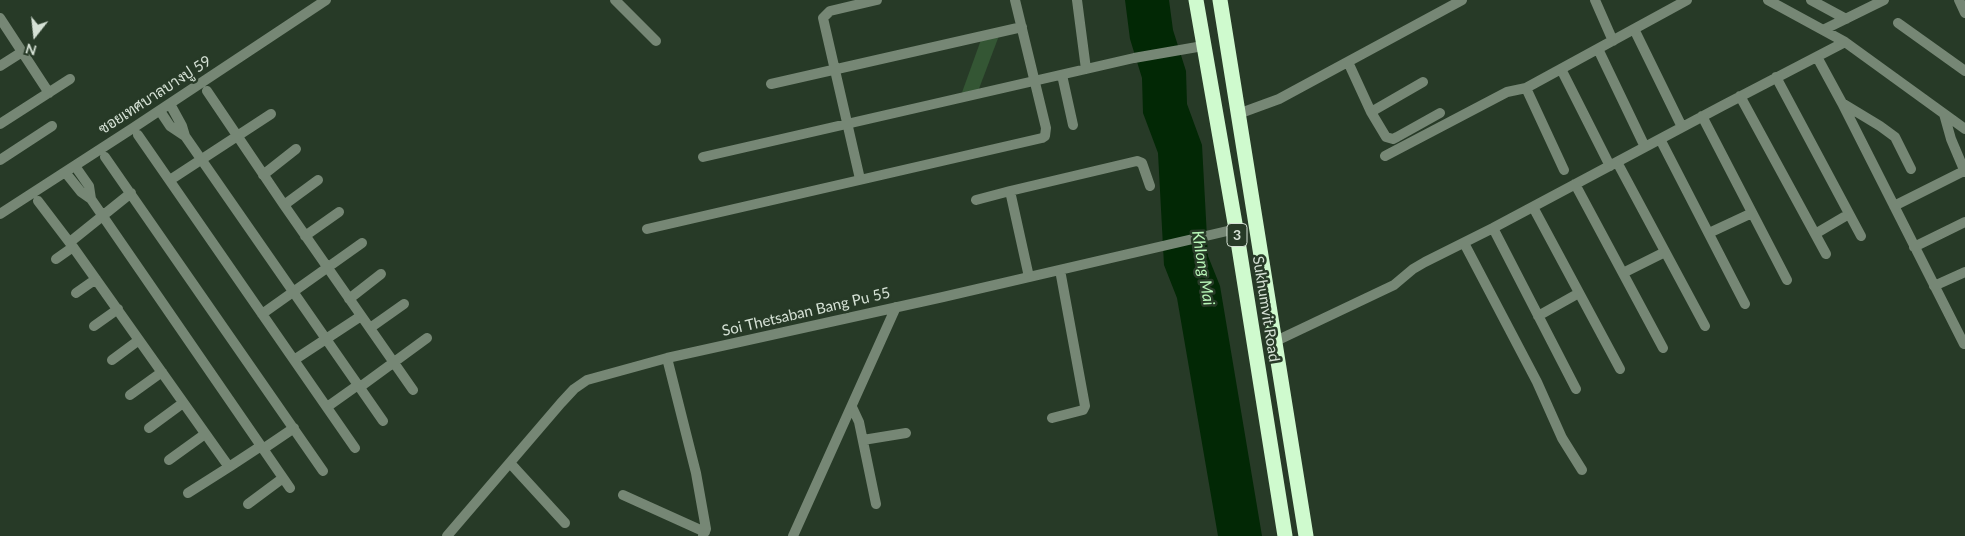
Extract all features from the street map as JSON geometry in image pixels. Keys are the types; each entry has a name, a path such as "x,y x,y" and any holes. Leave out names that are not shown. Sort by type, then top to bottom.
{"highway":[{"name":"Sukhumvit Road","path":"1196,0 1236,229 1285,536"},
{"name":"Sukhumvit Road","path":"1220,0 1306,536"},
{"path":"1274,470 1295,467"}],"street":[{"name":"ซอยเทศบาลบางปู 59","path":"0,214 160,111 326,0"},
{"path":"615,0 656,40"},
{"path":"860,179 823,20 824,16 830,11 878,0"},
{"path":"647,229 1042,138 1045,136 1046,128 1015,0"},
{"path":"1077,0 1086,69"},
{"path":"1238,114 1279,98 1462,0"},
{"path":"1594,0 1613,41"},
{"path":"1385,156 1507,92 1526,88 1687,0"},
{"path":"1768,0 1845,42 1965,129"},
{"path":"1811,0 1846,19"},
{"path":"1959,0 1965,13"},
{"path":"1823,30 1878,1"},
{"path":"0,18 49,93"},
{"path":"1898,22 1965,71"},
{"path":"771,84 1022,27"},
{"path":"1634,29 1682,127"},
{"path":"1276,341 1394,285 1413,269 1845,42"},
{"path":"703,157 1134,58 1203,46"},
{"path":"1598,49 1645,147"},
{"path":"0,66 22,52"},
{"path":"1817,56 1964,344"},
{"path":"1348,62 1371,112 1384,134 1393,139 1440,113"},
{"path":"1561,69 1705,326"},
{"path":"1062,75 1073,125"},
{"path":"1776,77 1861,236"},
{"path":"0,124 70,79"},
{"path":"1371,112 1423,82"},
{"path":"1526,88 1564,170"},
{"path":"207,91 327,268 413,390"},
{"path":"1740,96 1826,254"},
{"path":"1842,103 1895,137 1911,169"},
{"path":"170,104 182,126 185,136 383,421"},
{"path":"160,111 170,126 185,136"},
{"path":"170,180 271,114"},
{"path":"1894,206 1965,171 1951,139 1944,114"},
{"path":"1702,116 1787,280"},
{"path":"0,160 52,126"},
{"path":"138,135 355,448"},
{"path":"1660,139 1745,304"},
{"path":"263,175 296,150"},
{"path":"106,157 324,471"},
{"path":"976,200 1137,161 1142,163 1150,186"},
{"path":"70,169 89,186 91,199 102,216 290,488"},
{"path":"284,205 318,180"},
{"path":"1575,184 1663,348"},
{"path":"1010,191 1029,277"},
{"path":"56,259 102,216 131,193"},
{"path":"38,201 72,244 229,467"},
{"path":"1533,207 1620,369"},
{"path":"305,236 339,212"},
{"path":"1709,233 1752,213"},
{"path":"1815,234 1849,214"},
{"path":"1914,247 1965,222"},
{"path":"1493,228 1576,389"},
{"name":"Soi Thetsaban Bang Pu 55","path":"447,536 561,403 581,383 596,377 667,358 896,308 1236,229"},
{"path":"262,314 362,243"},
{"path":"1464,243 1537,382 1566,445 1582,470"},
{"path":"1622,273 1665,252"},
{"path":"1052,418 1083,410 1085,406 1060,270"},
{"path":"1934,286 1965,272"},
{"path":"349,299 381,274"},
{"path":"76,293 96,278"},
{"path":"1538,316 1579,293"},
{"path":"370,328 404,304"},
{"path":"793,536 896,308"},
{"path":"94,326 118,310"},
{"path":"294,360 361,316"},
{"path":"1955,326 1965,322"},
{"path":"327,407 428,338"},
{"path":"112,360 139,340"},
{"path":"667,358 696,473 704,534"},
{"path":"130,395 162,372"},
{"path":"149,428 183,403"},
{"path":"852,407 859,422 876,504"},
{"path":"188,493 294,428"},
{"path":"863,440 906,433"},
{"path":"169,460 205,434"},
{"path":"510,463 565,523"},
{"path":"248,504 283,478"},
{"path":"623,495 704,534"}],"shaded area":[{"path":"1000,33 977,94 960,98 982,37"}],"water":[{"name":"Khlong Mai","path":"1125,0 1169,0 1173,30 1186,71 1187,104 1202,145 1208,256 1220,286 1262,536 1218,536 1177,298 1164,265 1158,153 1143,113 1142,78 1130,39"}]}
